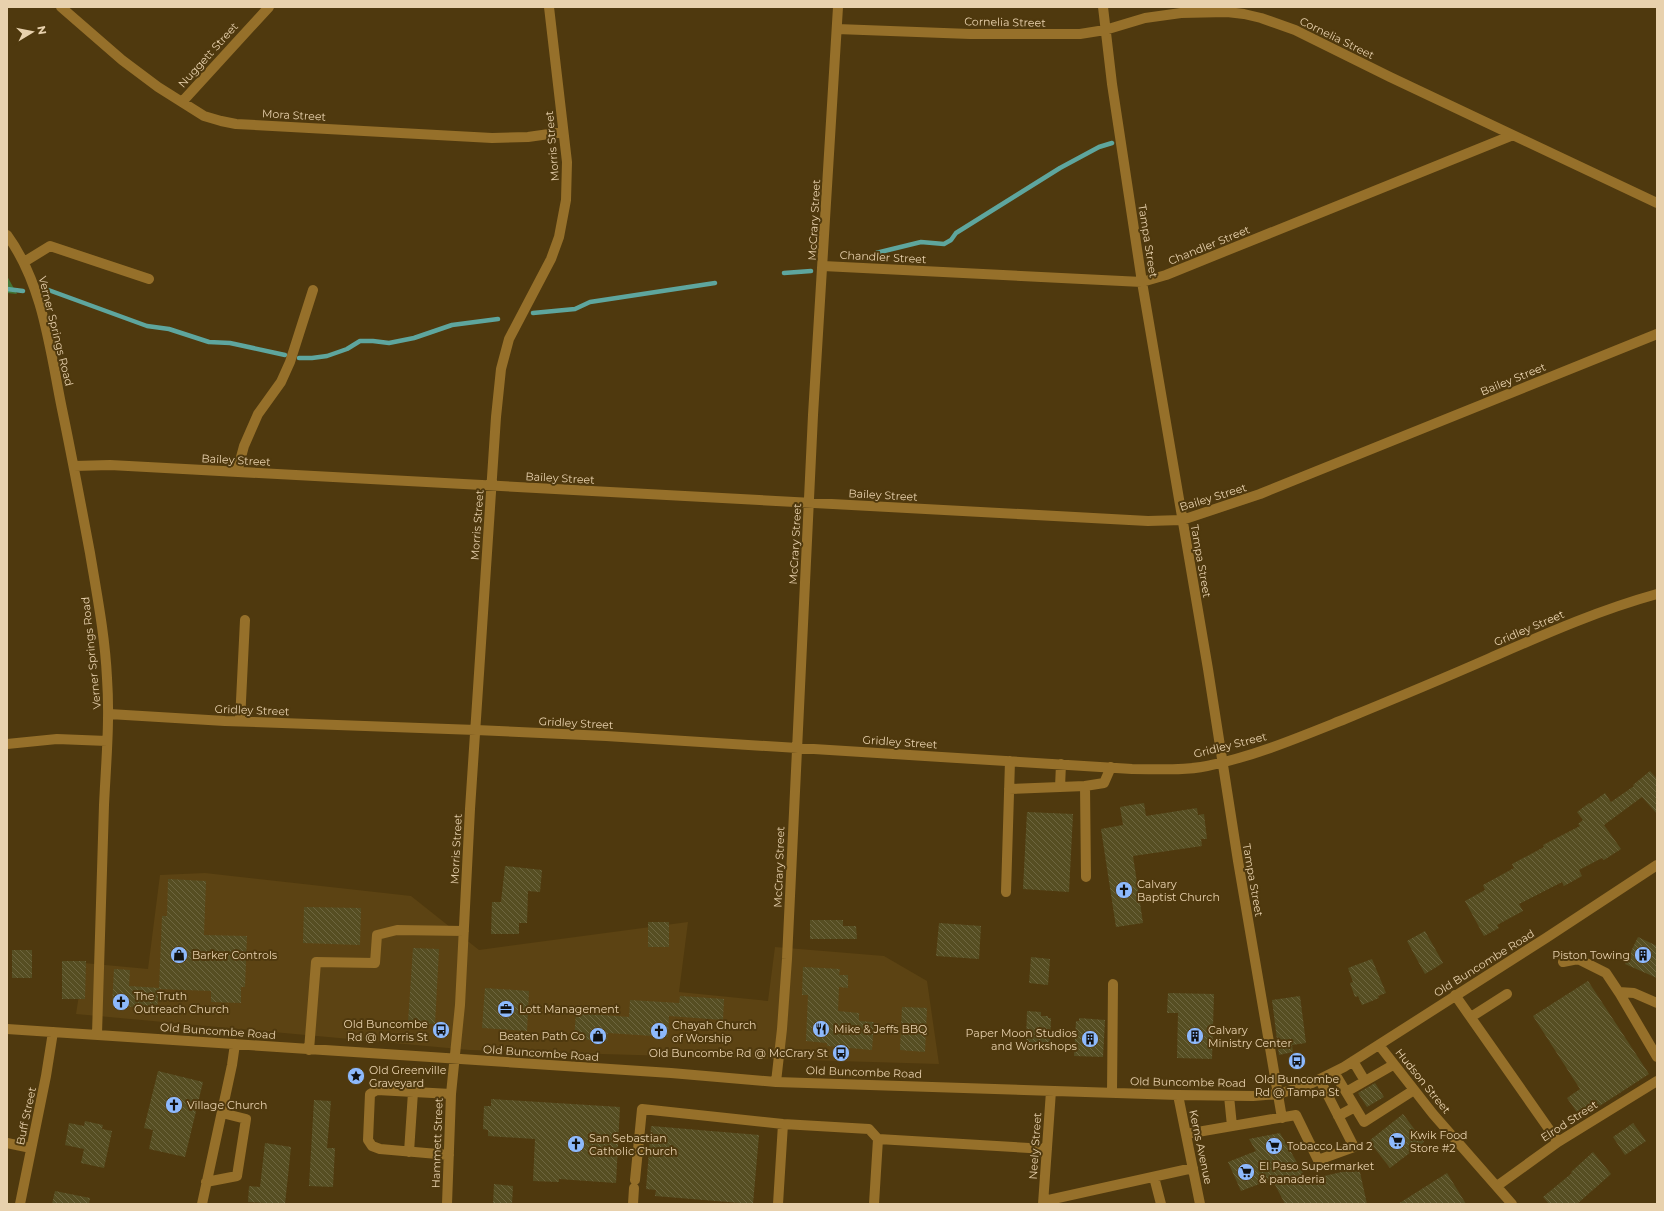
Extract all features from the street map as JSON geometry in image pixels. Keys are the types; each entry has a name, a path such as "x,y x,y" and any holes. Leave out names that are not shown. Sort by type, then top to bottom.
{"street":[{"name":"Mora Street","path":"61,7 122,60 158,87 204,116 221,122 492,138 528,137 563,132"},
{"name":"Nuggett Street","path":"182,102 269,7"},
{"name":"Morris Street","path":"455,1060 460,1005 470,809 496,410 501,369 509,339 551,259 563,224 566,200 568,176 549,7"},
{"name":"McCrary Street","path":"776,1082 782,1029 787,959 809,503 838,7"},
{"name":"Tampa Street","path":"1102,7 1142,282 1282,1118"},
{"name":"Cornelia Street","path":"837,29 970,34 1057,35 1080,34 1105,30 1145,18 1181,13 1227,12 1260,18 1295,30 1657,203"},
{"name":"Chandler Street","path":"823,266 1142,282 1166,275 1513,135"},
{"name":"Verner Springs Road","path":"7,235 24,262 35,290 48,340 74,466 102,619 109,714 97,1034"},
{"path":"24,262 50,246 149,280"},
{"path":"237,472 244,446 256,420 281,382 290,362 312,290"},
{"name":"Bailey Street","path":"74,466 110,466 237,472 1140,521 1182,520 1260,494 1657,334"},
{"name":"Gridley Street","path":"109,714 240,721 476,730 1111,767 1180,769 1206,766 1222,762 1299,738 1420,689 1558,629 1596,614 1657,594"},
{"path":"240,721 244,620"},
{"path":"7,744 57,739 107,741"},
{"path":"1006,892 1010,761"},
{"path":"1060,787 1062,764"},
{"path":"1009,789 1085,786 1104,783 1111,767"},
{"path":"1085,786 1086,877"},
{"name":"Old Buncombe Road","path":"7,1029 97,1034 455,1060 670,1073 776,1082 1178,1095 1229,1096 1278,1094 1320,1080 1353,1061 1546,938 1657,865"},
{"path":"309,1050 316,962 376,963 377,935 397,930 464,931"},
{"path":"1563,962 1578,959 1606,973 1619,992 1657,1057"},
{"path":"1112,1092 1113,984"},
{"path":"1619,992 1634,993 1657,1003"},
{"path":"1471,1017 1507,994"},
{"path":"1455,995 1558,1142"},
{"name":"Buff Street","path":"20,1204 46,1076 53,1032"},
{"path":"202,1204 232,1065 235,1044"},
{"name":"Hudson Street","path":"1379,1045 1393,1065 1433,1114 1512,1204"},
{"name":"Hammett Street","path":"447,1204 451,1094 455,1060"},
{"path":"1353,1061 1365,1081"},
{"path":"1346,1092 1393,1065"},
{"path":"1334,1072 1364,1122 1414,1090"},
{"path":"1186,1134 1296,1116 1318,1160 1354,1147 1320,1080"},
{"name":"Elrod Street","path":"1497,1186 1558,1142 1657,1081"},
{"path":"449,1155 380,1149 372,1146 368,1140 370,1094 377,1090 451,1094"},
{"name":"Neely Street","path":"1043,1202 1051,1091"},
{"path":"409,1152 413,1092"},
{"name":"Kerns Avenue","path":"1178,1095 1200,1204"},
{"path":"1229,1096 1232,1126"},
{"path":"1338,1116 1355,1107"},
{"path":"633,1204 642,1109 783,1124 869,1129 878,1139 1047,1149"},
{"path":"206,1182 237,1176 246,1119 222,1113"},
{"path":"778,1204 783,1124"},
{"path":"874,1204 878,1139"},
{"path":"7,1143 31,1148"},
{"path":"1043,1202 1193,1168"},
{"path":"1154,1177 1161,1204"}],"shaded area":[{"path":"205,873 411,896 479,950 688,922 679,992 768,1001 775,947 884,956 927,981 939,1064 470,1050 76,1014 84,963 148,969 160,875"}],"green space":[{"path":"7,276 17,294 7,293"}],"building":[{"path":"1650,771 1657,779 1657,814 1642,797 1604,825 1621,849 1604,860 1602,858 1579,870 1582,876 1564,886 1562,882 1519,904 1523,911 1497,925 1499,928 1484,936 1465,901 1485,890 1483,885 1514,868 1512,864 1544,847 1543,845 1580,826 1578,824 1583,820 1577,812 1589,803 1590,804 1605,793 1611,802 1634,786 1633,785"},
{"name":"Calvary Baptist Church","path":"1144,803 1146,816 1197,808 1198,815 1204,814 1207,839 1201,839 1202,846 1133,856 1143,923 1116,927 1101,829 1123,825 1120,807"},
{"path":"1027,812 1073,814 1069,892 1023,889"},
{"path":"505,866 542,870 540,892 528,891 527,923 519,923 519,934 491,934 492,902 501,902"},
{"path":"168,879 206,881 204,935 247,936 245,987 241,987 241,1003 211,1002 211,991 159,989 162,916 167,916"},
{"path":"304,907 361,908 360,945 303,943"},
{"path":"810,920 843,920 843,926 856,926 857,939 810,939"},
{"path":"648,922 669,922 669,947 648,947"},
{"path":"939,923 981,926 979,959 936,956"},
{"path":"1425,931 1443,963 1425,974 1407,941"},
{"name":"Piston Towing","path":"1638,937 1657,946 1657,978 1625,964"},
{"path":"413,948 439,949 435,1024 408,1022"},
{"path":"12,950 32,950 32,978 12,978"},
{"path":"1031,957 1050,959 1048,985 1029,983"},
{"path":"1372,959 1386,993 1378,996 1379,998 1362,1005 1358,996 1355,997 1350,983 1353,982 1348,968"},
{"path":"62,961 86,961 85,999 62,999"},
{"path":"803,967 840,969 839,975 848,975 848,988 839,987 838,1011 859,1013 859,1021 874,1022 872,1050 827,1046 827,1043 806,1041 808,995 802,995"},
{"path":"114,969 130,970 129,986 159,988 157,1009 112,1005"},
{"path":"1588,981 1649,1074 1581,1118 1567,1098 1580,1089 1533,1016"},
{"name":"Lott Management","path":"485,988 529,991 527,1031 482,1028"},
{"name":"Calvary Ministry Center","path":"1168,993 1214,994 1212,1059 1177,1058 1178,1013 1167,1013"},
{"path":"680,996 724,999 723,1020 669,1016 668,1037 608,1033 607,1041 574,1039 576,1013 629,1017 630,1000 679,1003"},
{"path":"1300,996 1306,1043 1292,1045 1293,1052 1279,1055 1272,1000"},
{"path":"902,1007 927,1008 925,1052 900,1050"},
{"path":"1027,1011 1041,1012 1041,1016 1048,1016 1048,1018 1051,1018 1050,1043 1044,1042 1044,1049 1028,1049 1028,1042 1026,1042"},
{"name":"Paper Moon Studios and Workshops","path":"1079,1018 1105,1020 1103,1057 1074,1056 1076,1021 1079,1021"},
{"name":"Village Church","path":"158,1071 203,1082 185,1157 149,1149 153,1130 144,1128"},
{"path":"1375,1083 1384,1097 1367,1107 1358,1093"},
{"name":"San Sebastian Catholic Church","path":"491,1099 620,1107 616,1183 559,1179 559,1182 533,1181 535,1139 488,1136 488,1130 483,1129 484,1106 491,1106"},
{"path":"314,1100 331,1101 327,1148 335,1148 333,1187 309,1186"},
{"name":"Kwik Food Store #2","path":"1403,1114 1424,1142 1390,1168 1369,1141"},
{"path":"85,1121 103,1125 102,1129 112,1131 104,1168 81,1163 84,1149 65,1145 69,1123 84,1126"},
{"path":"1633,1123 1646,1141 1625,1155 1613,1137"},
{"path":"651,1126 759,1135 753,1204 655,1196 656,1190 646,1189"},
{"path":"1280,1133 1307,1180 1359,1168 1367,1204 1285,1204 1272,1179 1241,1191 1228,1162 1256,1151 1249,1139"},
{"path":"265,1143 291,1147 285,1204 248,1202 249,1186 260,1187"},
{"path":"1593,1152 1611,1174 1577,1204 1549,1204 1543,1197 1572,1173 1571,1172"},
{"path":"1447,1173 1466,1204 1398,1204"},
{"path":"494,1184 513,1186 512,1204 493,1204"},
{"path":"55,1191 90,1198 89,1204 52,1204"}],"waterway":[{"path":"876,253 921,242 944,244 951,240 956,233 1060,168 1099,147 1112,143"},
{"path":"784,273 811,271"},
{"path":"533,313 575,309 590,302 715,283"},
{"path":"43,288 147,326 169,329 209,342 230,343 285,355"},
{"path":"7,289 23,291"},
{"path":"299,358 327,356 347,349 360,341 389,343 414,338 452,325 498,319"}],"place":[{"name":"Calvary Baptist Church","path":"1124,890"},
{"name":"Barker Controls","path":"179,955"},
{"name":"Piston Towing","path":"1643,955"},
{"name":"The Truth Outreach Church","path":"121,1002"},
{"name":"Lott Management","path":"506,1009"},
{"name":"Mike & Jeffs BBQ","path":"821,1029"},
{"name":"Old Buncombe Rd @ Morris St","path":"441,1030"},
{"name":"Chayah Church of Worship","path":"659,1031"},
{"name":"Beaten Path Co","path":"598,1036"},
{"name":"Calvary Ministry Center","path":"1195,1036"},
{"name":"Paper Moon Studios and Workshops","path":"1090,1039"},
{"name":"Old Buncombe Rd @ McCrary St","path":"841,1053"},
{"name":"Old Buncombe Rd @ Tampa St","path":"1297,1061"},
{"name":"Old Greenville Graveyard","path":"356,1076"},
{"name":"Village Church","path":"174,1105"},
{"name":"Kwik Food Store #2","path":"1397,1141"},
{"name":"San Sebastian Catholic Church","path":"576,1144"},
{"name":"Tobacco Land 2","path":"1274,1146"},
{"name":"El Paso Supermarket & panaderia","path":"1246,1172"}]}
